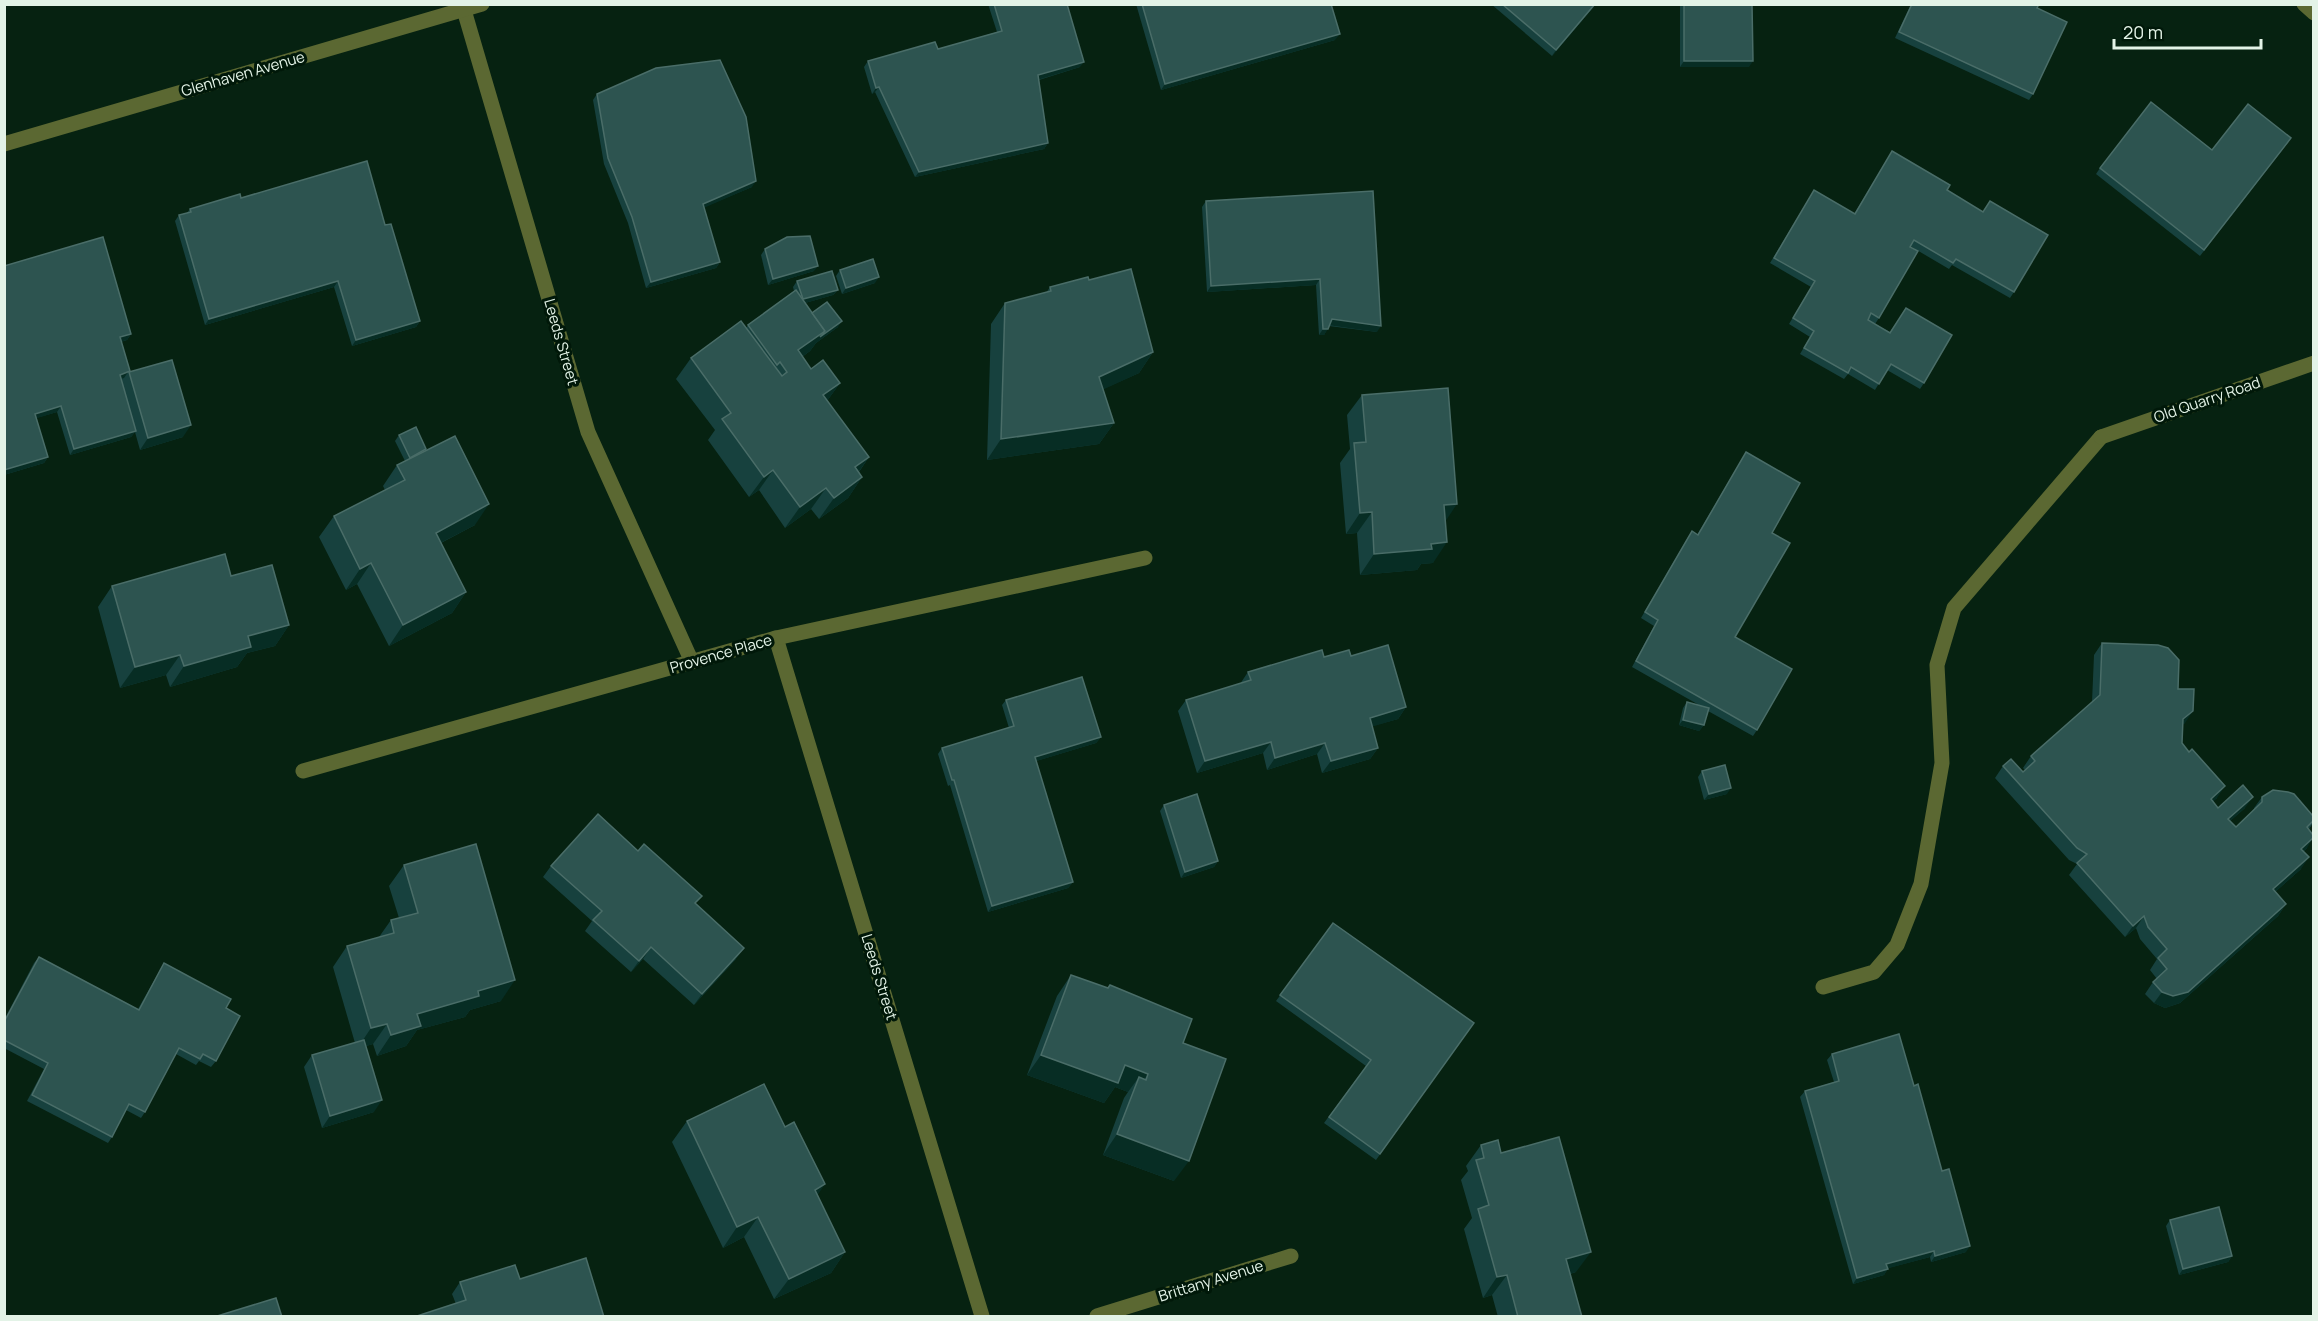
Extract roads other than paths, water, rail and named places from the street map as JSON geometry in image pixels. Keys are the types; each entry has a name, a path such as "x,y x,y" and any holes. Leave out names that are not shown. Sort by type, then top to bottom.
{"street":[{"name":"Glenhaven Avenue","path":"4,144 482,4"},
{"path":"2304,4 2313,13"},
{"name":"Leeds Street","path":"464,10 588,432 692,662"},
{"name":"Old Quarry Road","path":"1823,987 1874,972 1897,945 1921,884 1942,763 1937,665 1954,608 2101,437 2313,363"},
{"name":"Provence Place","path":"303,771 776,638 1145,558"},
{"name":"Leeds Street","path":"776,638 982,1317"},
{"name":"Brittany Avenue","path":"1097,1317 1291,1256"}]}
